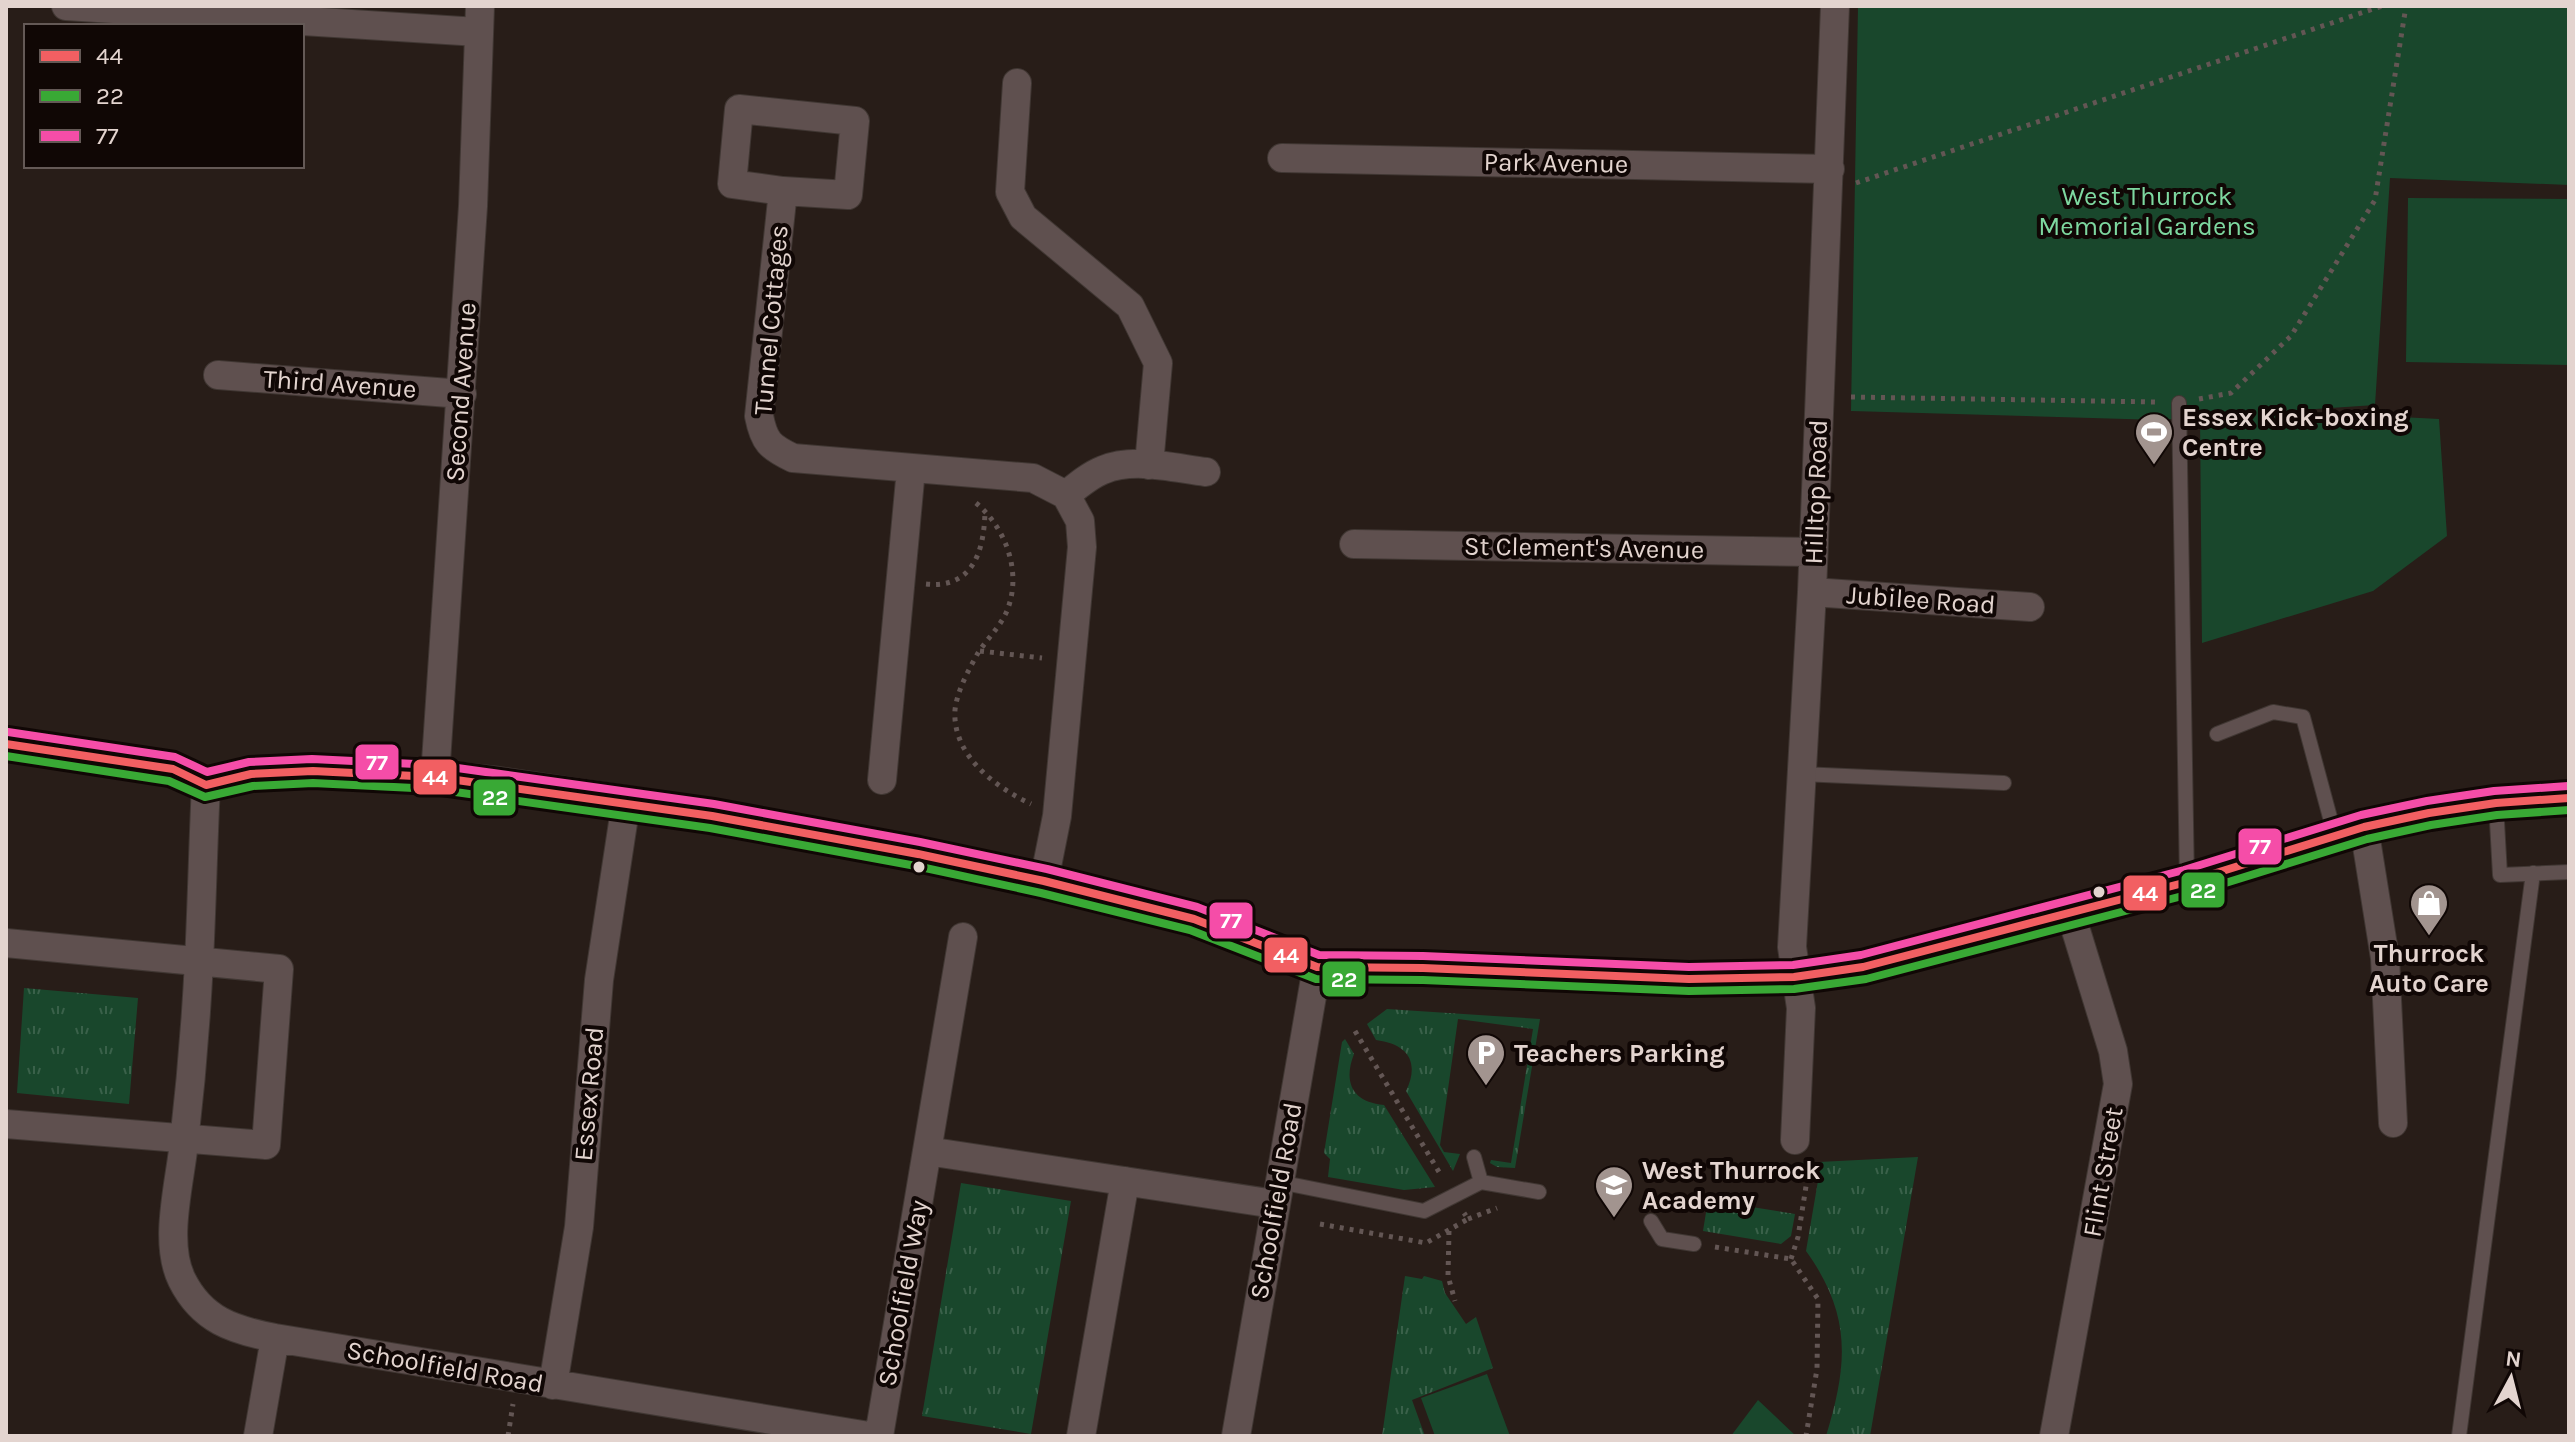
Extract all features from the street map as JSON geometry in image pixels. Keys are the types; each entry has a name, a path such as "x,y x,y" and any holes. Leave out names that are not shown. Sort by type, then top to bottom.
{"street":[{"path":"66,6 479,19"},
{"name":"Hilltop Road","path":"1795,1140 1801,1008 1794,977 1792,947 1812,592 1835,6"},
{"name":"Second Avenue","path":"435,777 473,206 479,19"},
{"path":"1017,83 1010,192 1023,217 1130,306 1158,363 1149,465"},
{"name":"Tunnel Cottages","path":"739,109 855,121 848,195 783,191 732,184 739,109"},
{"name":"Park Avenue","path":"1282,158 1830,169"},
{"name":"Tunnel Cottages","path":"783,191 759,416 763,436 777,450 793,458 1033,478 1066,495"},
{"name":"Third Avenue","path":"218,375 462,394"},
{"path":"1044,881 1057,816 1082,547 1080,521 1066,495 1103,470 1122,465 1206,472"},
{"path":"882,780 911,469"},
{"name":"St Clement's Avenue","path":"1354,544 1813,552"},
{"name":"Jubilee Road","path":"1812,592 2030,607"},
{"path":"6,744 173,769 206,785 251,774 285,772 360,772 435,777 626,803 817,834 1044,881 1194,919 1317,967 1423,968 1689,979 1794,977 1863,967 2187,882 2349,832 2496,803 2569,798"},
{"name":"Schoolfield Road","path":"206,785 199,961 172,1241 181,1279 194,1299 213,1318 240,1331 275,1338 869,1436"},
{"name":"Essex Road","path":"553,1385 579,1227 599,980 626,803"},
{"path":"2349,832 2385,958 2393,1123"},
{"name":"Flint Street","path":"2054,1436 2118,1084 2113,1051 2070,911"},
{"name":"Schoolfield Way","path":"879,1436 963,937"},
{"path":"6,943 279,969 266,1145 6,1124"},
{"name":"Schoolfield Road","path":"1236,1436 1317,967"},
{"path":"927,1151 1125,1181 1277,1193"},
{"path":"1081,1436 1125,1181"},
{"path":"258,1436 275,1338"}],"lane":[{"path":"2179,403 2187,882"},
{"path":"2217,734 2273,712 2303,717 2349,832"},
{"path":"1801,774 2004,783"},
{"path":"2496,803 2500,875 2569,872"},
{"path":"2459,1436 2533,873"},
{"path":"1474,1157 1481,1182"},
{"path":"1277,1193 1424,1211 1481,1182 1539,1192"},
{"path":"1651,1221 1662,1239 1694,1244"}],"path":[{"path":"1855,184 2382,6"},
{"path":"1851,397 2179,403 2231,393 2291,336 2375,200 2406,6"},
{"path":"973,501 985,511 1003,538 1012,563 1013,592 996,630 979,651 964,680 955,710 960,744 980,770 1005,792 1057,816"},
{"path":"900,581 943,585 959,580 974,563 984,538 985,511"},
{"path":"979,651 1071,661"},
{"path":"1320,1224 1426,1243 1468,1219 1355,1031"},
{"path":"1791,1259 1798,1237 1807,1180"},
{"path":"1449,1230 1448,1276 1455,1301"},
{"path":"1694,1244 1791,1259 1818,1299 1817,1369 1806,1436"}],"green space":[{"name":"West Thurrock Memorial Gardens","path":"1858,6 2569,6 2569,185 2390,178 2375,405 2286,411 2439,419 2447,536 2373,591 2202,643 2200,417 2160,420 1851,411"},
{"path":"2408,198 2569,199 2569,365 2406,362"},
{"path":"24,988 138,998 129,1104 17,1093"},
{"path":"1387,1009 1540,1019 1515,1168 1497,1167 1490,1163 1491,1160 1511,1163 1533,1029 1458,1019 1440,1145 1444,1152 1460,1154 1453,1171 1406,1091 1412,1071 1408,1056 1396,1046 1376,1040 1367,1024"},
{"path":"1345,1039 1354,1054 1350,1073 1353,1089 1364,1100 1384,1105 1435,1187 1404,1190 1328,1177 1330,1159 1324,1153 1342,1042"},
{"path":"1918,1157 1870,1436 1826,1436 1839,1386 1842,1340 1832,1297 1806,1251 1819,1175 1797,1171 1799,1163"},
{"path":"961,1183 1071,1201 1031,1434 922,1416"},
{"path":"1708,1200 1795,1214 1791,1236 1781,1244 1703,1231"},
{"path":"1405,1276 1422,1279 1424,1276 1442,1281 1445,1293 1466,1324 1476,1317 1493,1368 1412,1400 1425,1436 1382,1436"},
{"path":"1487,1374 1510,1436 1435,1436 1421,1398"},
{"path":"1758,1400 1796,1436 1731,1436"}],"transit line":[{"name":"77","path":"8,732 175,757 207,772 249,762 312,759 436,765 714,804 1047,869 1197,907 1319,955 1689,967 1793,965 1861,955 2184,870 2361,815 2494,791 2568,786"},
{"name":"44","path":"6,744 173,769 206,785 251,774 313,771 435,777 712,816 1044,881 1194,919 1317,967 1423,968 1689,979 1794,977 1863,967 2187,882 2364,827 2496,803 2569,798"},
{"name":"22","path":"6,756 169,781 205,797 253,786 313,783 434,789 710,828 916,866 1190,930 1316,979 1423,980 1689,991 1794,989 1866,979 2190,894 2367,839 2497,815 2569,810"}],"place":[{"name":"Essex Kick-boxing Centre","path":"2154,466"},
{"name":"Thurrock Auto Care","path":"2429,937"},
{"name":"Teachers Parking","path":"1486,1087"},
{"name":"West Thurrock Academy","path":"1614,1219"}]}
